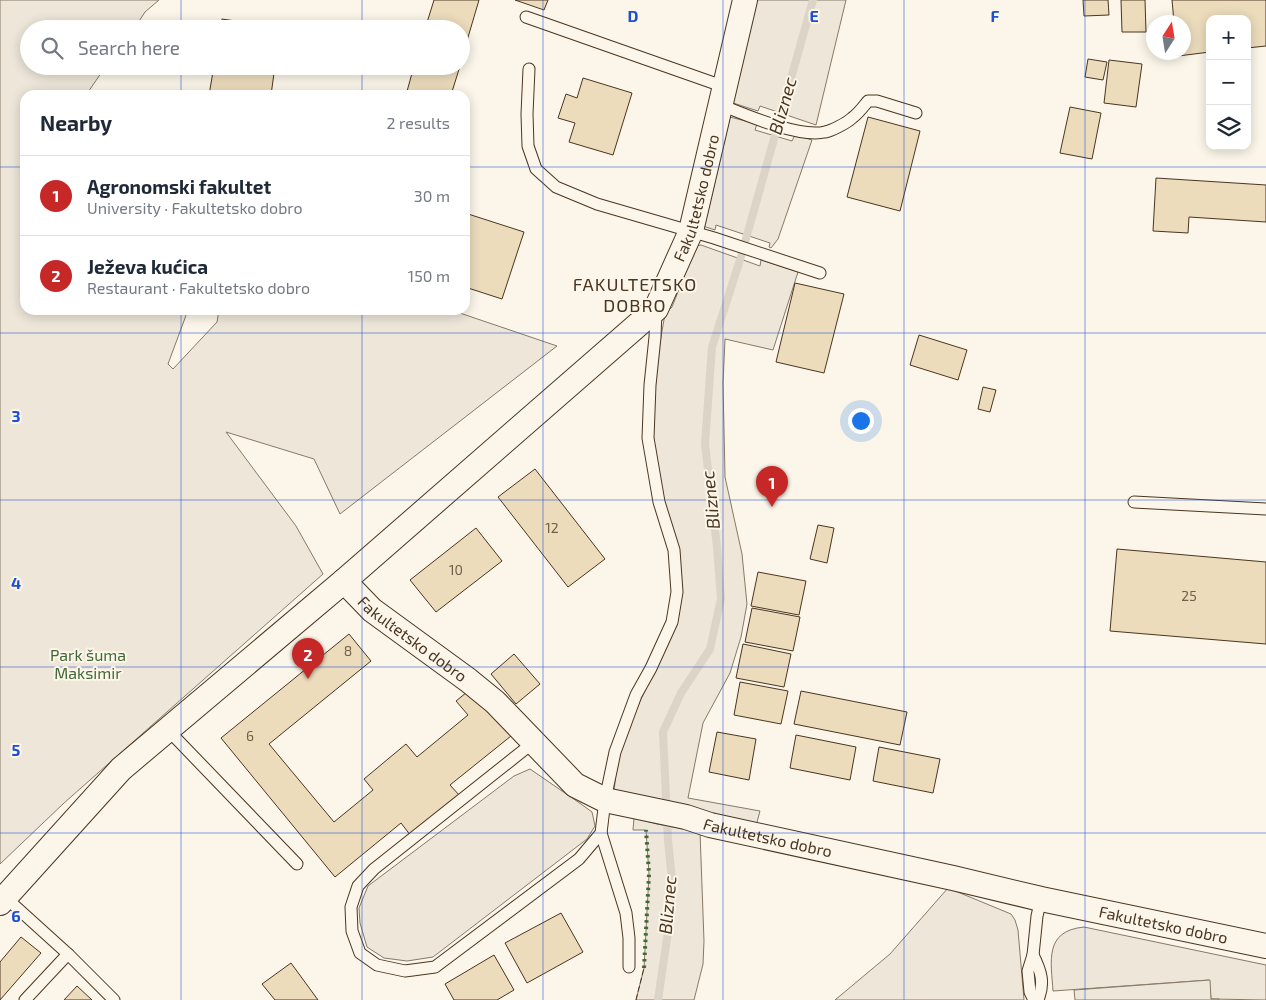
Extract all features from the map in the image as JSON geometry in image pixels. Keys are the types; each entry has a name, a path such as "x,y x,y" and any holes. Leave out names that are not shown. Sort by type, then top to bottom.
{"street":[{"name":"Fakultetsko dobro","path":"2,900 121,769 344,581 656,309 691,231 745,0"},
{"name":"Fakultetsko dobro","path":"344,581 372,610 496,702 575,785 604,800 686,817 710,825 1041,899 1266,946"}],"lane":[{"path":"526,17 723,96 759,120 795,131 826,132 852,119 868,101 877,101 916,113"},
{"path":"529,70 528,146 536,169 556,187 597,204 714,238 820,273"},
{"path":"629,967 629,938 626,913 601,833 604,800 615,752 636,695 651,668 672,622 677,592 674,550 659,502 648,438 650,386 656,336 656,309"},
{"path":"1134,502 1266,509"},
{"path":"168,730 296,864"},
{"path":"534,742 374,869 358,886 351,907 352,931 360,953 377,965 405,971 435,966 579,858 601,833"},
{"path":"1034,1000 1030,992 1028,971 1041,899"},
{"path":"2,900 68,954 114,1000"},
{"path":"25,1000 68,954"},
{"path":"1032,955 1040,970 1042,991 1038,1000"}],"green space":[{"name":"Park šuma Maksimir","path":"0,0 159,0 145,12 140,20 20,20 20,75 100,75 89,90 20,90 20,315 186,315 168,364 173,369 217,322 218,315 466,315 557,346 340,514 314,459 226,432 296,526 323,574 64,803 0,864"},
{"path":"756,0 846,0 816,125 760,106 758,111 733,103"},
{"path":"730,117 757,124 755,130 792,141 795,135 812,140 778,239 771,248 769,247 770,243 716,225 715,230 703,226"},
{"path":"701,245 760,266 761,260 798,272 773,350 725,339 723,383 725,477 742,554 747,604 741,637 730,673 703,723 688,798 760,811 756,826 614,794 619,756 623,744 641,699 677,624 679,614 679,586 661,495 653,433 655,371 665,314 672,307 696,246"},
{"path":"530,769 592,812 595,826 587,839 433,957 407,961 384,958 367,947 360,923 359,908 368,886 514,776"},
{"path":"634,818 700,832 704,941 703,964 694,1000 636,1000 644,968 649,874 646,830 633,830"},
{"path":"948,888 1011,914 1018,930 1024,1000 835,1000 890,954"},
{"path":"1084,927 1266,965 1266,1000 1211,999 1209,980 1053,991 1051,959 1056,941 1062,934"}],"shaded area":[{"path":"1210,980 1211,999 1219,1000 1075,1000 1074,990"}],"building":[{"path":"434,0 479,0 470,30 470,20 428,20"},
{"path":"515,0 548,0 544,10"},
{"path":"1083,0 1108,0 1109,15 1084,16"},
{"path":"1121,0 1145,0 1146,32 1122,32"},
{"path":"1172,0 1266,0 1266,46 1251,48 1251,15 1206,15 1206,52 1191,54 1191,15 1173,15"},
{"path":"1088,59 1107,62 1103,80 1085,77"},
{"path":"1109,60 1142,64 1136,107 1104,103"},
{"path":"212,75 274,75 272,90 210,90"},
{"path":"412,75 457,75 453,90 407,90"},
{"path":"583,78 632,93 613,155 569,142 575,123 558,118 566,94 577,98"},
{"path":"1070,107 1101,113 1092,159 1060,153"},
{"path":"868,117 920,131 900,211 847,197"},
{"path":"1156,178 1266,185 1266,222 1189,217 1188,233 1153,231"},
{"path":"470,215 524,232 502,299 470,289"},
{"path":"795,283 844,294 824,373 776,362"},
{"path":"919,335 967,350 958,380 910,365"},
{"path":"983,387 996,390 990,412 978,409"},
{"path":"535,469 605,559 568,587 498,497"},
{"path":"818,525 834,528 827,563 810,559"},
{"path":"476,528 502,561 436,612 410,580"},
{"path":"1117,549 1266,562 1266,644 1110,631"},
{"path":"758,572 806,581 799,615 751,606"},
{"path":"752,608 800,617 793,651 745,642"},
{"path":"349,634 371,661 269,744 334,822 373,790 364,779 406,744 417,757 468,715 456,701 472,688 511,736 450,785 460,796 411,836 401,823 335,877 221,738"},
{"path":"743,644 791,654 784,687 736,678"},
{"path":"514,654 540,684 516,704 491,674"},
{"path":"740,682 788,691 781,724 734,715"},
{"path":"801,691 907,712 900,745 794,724"},
{"path":"717,732 756,739 749,780 709,772"},
{"path":"796,735 856,747 850,780 790,768"},
{"path":"879,747 940,759 933,793 873,781"},
{"path":"561,913 583,952 527,983 505,943"},
{"path":"21,937 41,953 0,1000 0,962"},
{"path":"494,955 514,990 497,1000 454,1000 445,984"},
{"path":"291,963 318,1000 275,1000 262,984"},
{"path":"77,986 92,1000 64,1000"}],"waterway":[{"name":"Bliznec","path":"658,1000 669,925 672,880 668,840 663,732 681,693 710,649 721,599 705,444 712,347 740,260 813,0"}],"hedge":[{"path":"644,968 649,874 646,830"}],"fence":[{"path":"636,1000 644,968"}],"place":[{"name":"Agronomski fakultet","path":"772,507"},
{"name":"Ježeva kućica","path":"308,679"}],"district":[{"name":"FAKULTETSKO DOBRO","path":"635,295"}]}
